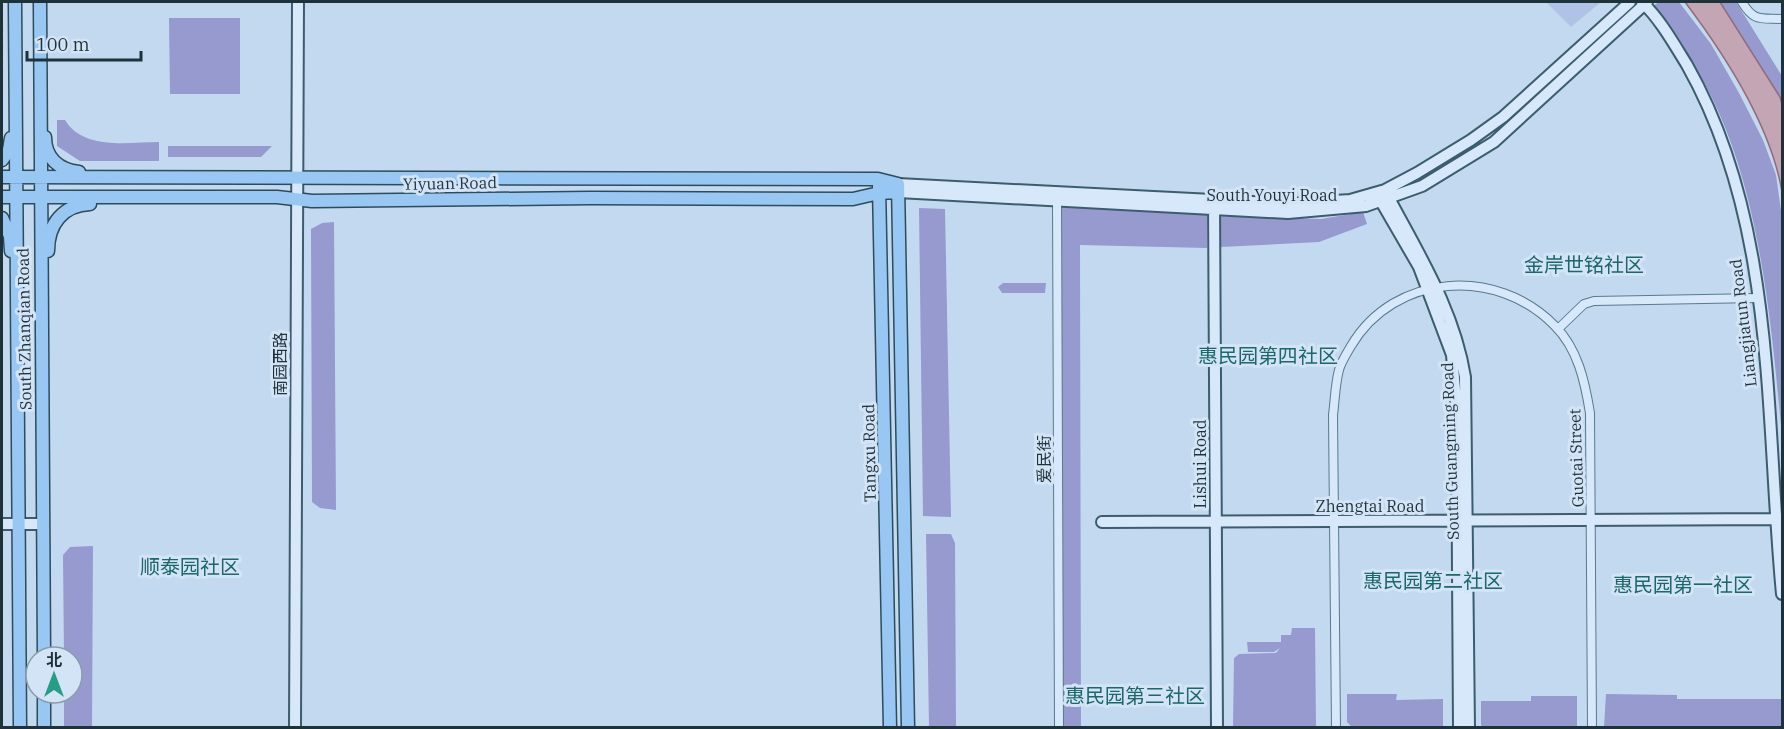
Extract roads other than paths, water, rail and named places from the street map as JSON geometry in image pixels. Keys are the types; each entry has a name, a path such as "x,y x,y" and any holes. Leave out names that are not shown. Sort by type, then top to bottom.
{"main road":[{"name":"South Zhanqian Road","path":"15,2 19,285 20,728"},
{"name":"South Zhanqian Road","path":"39,2 44,645"},
{"path":"2,160 9,150 16,101"},
{"path":"39,101 45,118 45,145 56,164 66,170 124,177"},
{"name":"Yiyuan Road","path":"2,177 878,179 897,188"},
{"name":"Tangxu Road","path":"878,179 890,728"},
{"name":"Yiyuan Road","path":"2,197 853,199 897,188"},
{"name":"Tangxu Road","path":"897,188 908,728"},
{"path":"40,287 47,270 48,237 63,211 76,205 109,202 123,197"},
{"path":"2,218 10,236 12,268 19,285"},
{"path":"44,705 44,728"}],"street":[{"name":"南园西路","path":"295,728 298,2"},
{"name":"South Youyi Road","path":"1383,196 1496,123 1630,2"},
{"name":"South Youyi Road","path":"897,188 1057,195 1214,206 1323,203 1383,196 1422,186 1501,136 1645,2"},
{"name":"Liangjiatun Road","path":"1645,2 1679,51 1702,93 1719,132 1739,199 1758,298 1779,519 1782,594"},
{"path":"1742,2 1750,15 1756,18 1782,19"},
{"name":"爱民街","path":"1057,195 1059,728"},
{"name":"South Guangming Road","path":"1383,196 1433,287 1461,351 1465,377 1459,728"},
{"name":"Lishui Road","path":"1214,206 1217,728"},
{"name":"Guotai Street","path":"1433,287 1474,286 1498,291 1537,310 1558,329 1570,347 1585,381 1590,414 1592,728"},
{"path":"1336,728 1333,415 1339,368 1356,338 1378,312 1410,293 1433,287"},
{"path":"1558,329 1584,304 1594,301 1758,298"},
{"name":"Zhengtai Road","path":"1102,522 1779,519"},
{"name":"South Guangming Road","path":"1463,521 1469,728"},
{"path":"2,524 43,524"}],"district":[{"name":"金岸世铭社区","path":"1584,264"},
{"name":"惠民园第四社区","path":"1268,355"},
{"name":"顺泰园社区","path":"190,566"},
{"name":"惠民园第二社区","path":"1433,580"},
{"name":"惠民园第一社区","path":"1683,584"},
{"name":"惠民园第三社区","path":"1135,695"}]}
